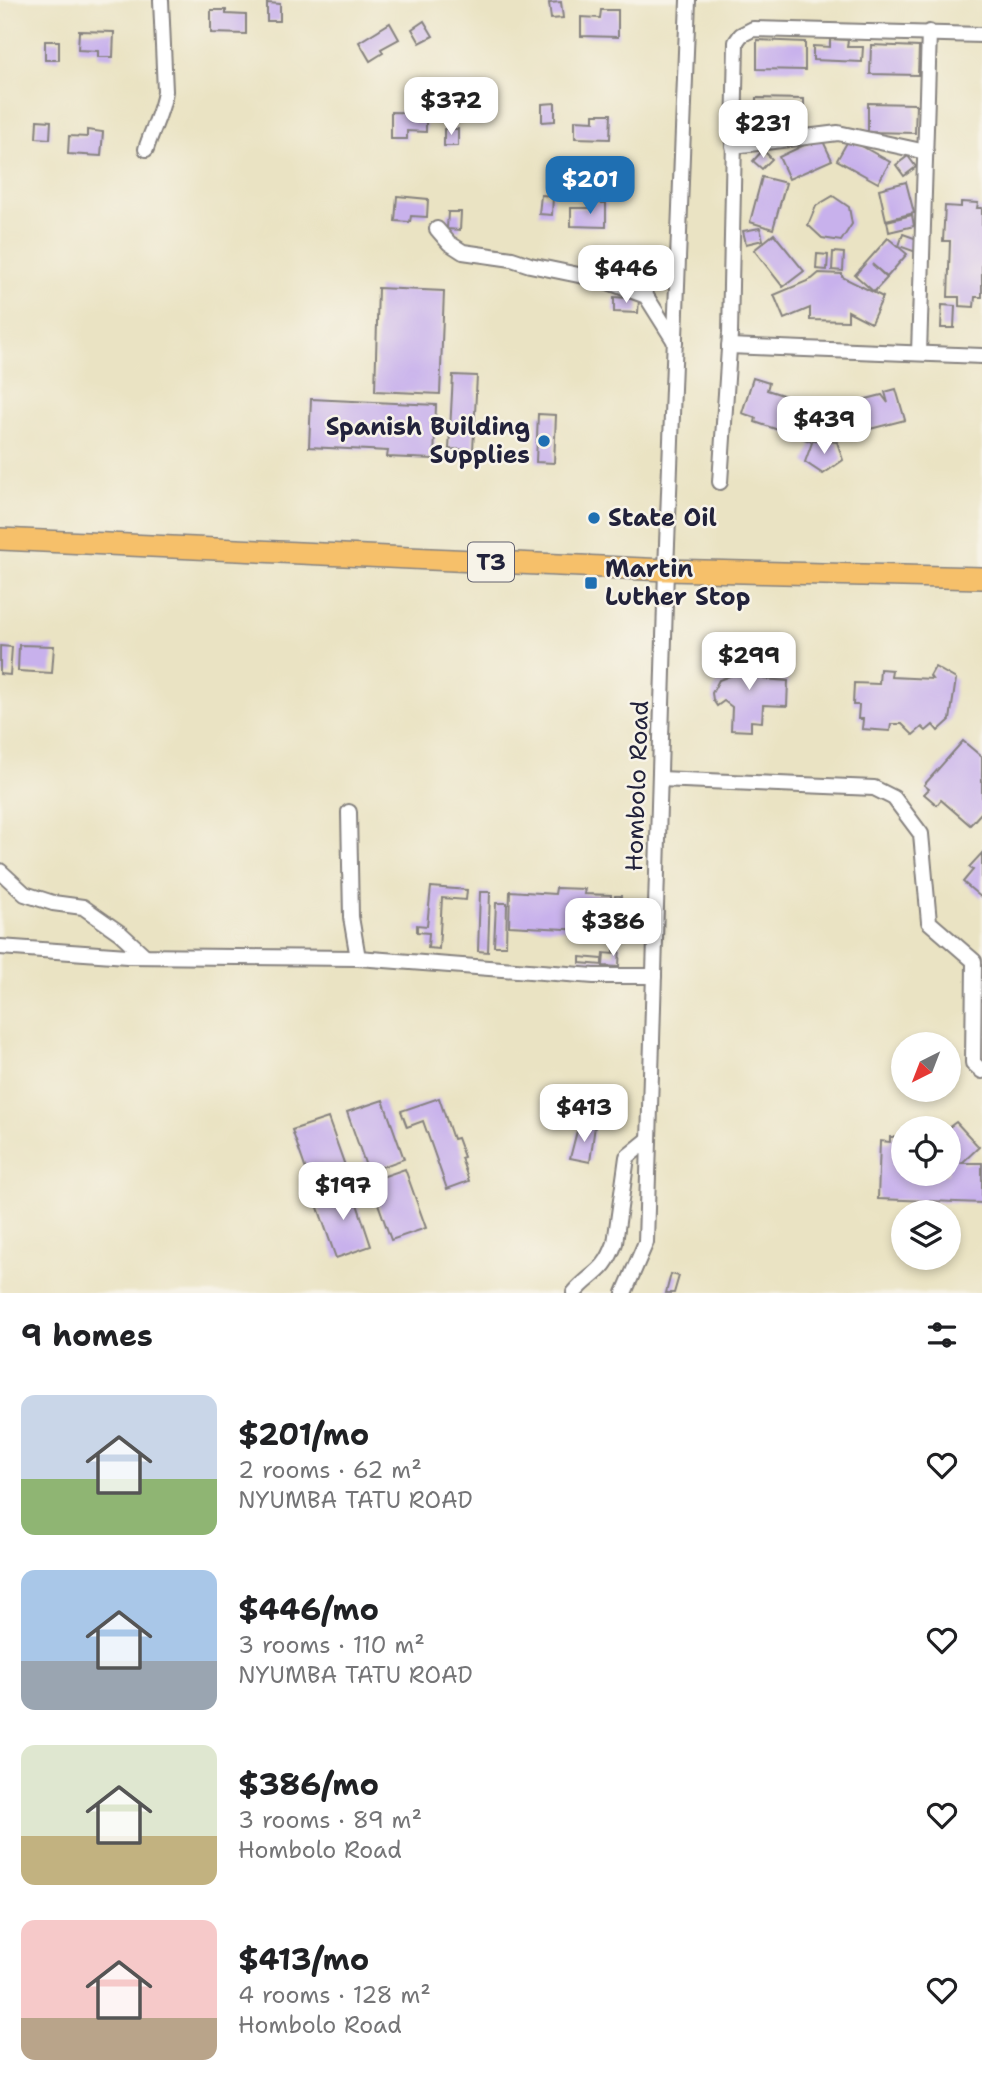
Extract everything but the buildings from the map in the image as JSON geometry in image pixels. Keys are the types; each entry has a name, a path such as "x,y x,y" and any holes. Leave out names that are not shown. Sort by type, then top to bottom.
{"highway":[{"name":"T3","path":"0,539 666,570 982,578"}],"street":[{"path":"146,149 163,106 165,91 161,0"},
{"name":"Hombolo Road","path":"624,1293 646,1242 666,570 688,0"},
{"path":"720,482 729,346 736,42 741,35 753,29 982,35"},
{"path":"919,353 929,32"},
{"path":"733,146 838,133 926,152"},
{"path":"437,229 449,243 463,252 512,259 537,267 603,280 646,296 675,342"},
{"path":"729,346 982,356"},
{"path":"660,779 874,788 894,798 921,834 929,922 974,961 973,1063 982,1071"},
{"path":"349,812 351,917 358,958"},
{"path":"0,872 24,894 53,903 83,907 120,933 145,956"},
{"path":"0,947 145,956 358,958 594,976 654,976"},
{"path":"574,1293 606,1265 611,1255 627,1157 649,1139"}],"place":[{"name":"Spanish Building Supplies","path":"544,441"},
{"name":"State Oil","path":"594,518"},
{"name":"Martin Luther Stop","path":"591,583"}]}
